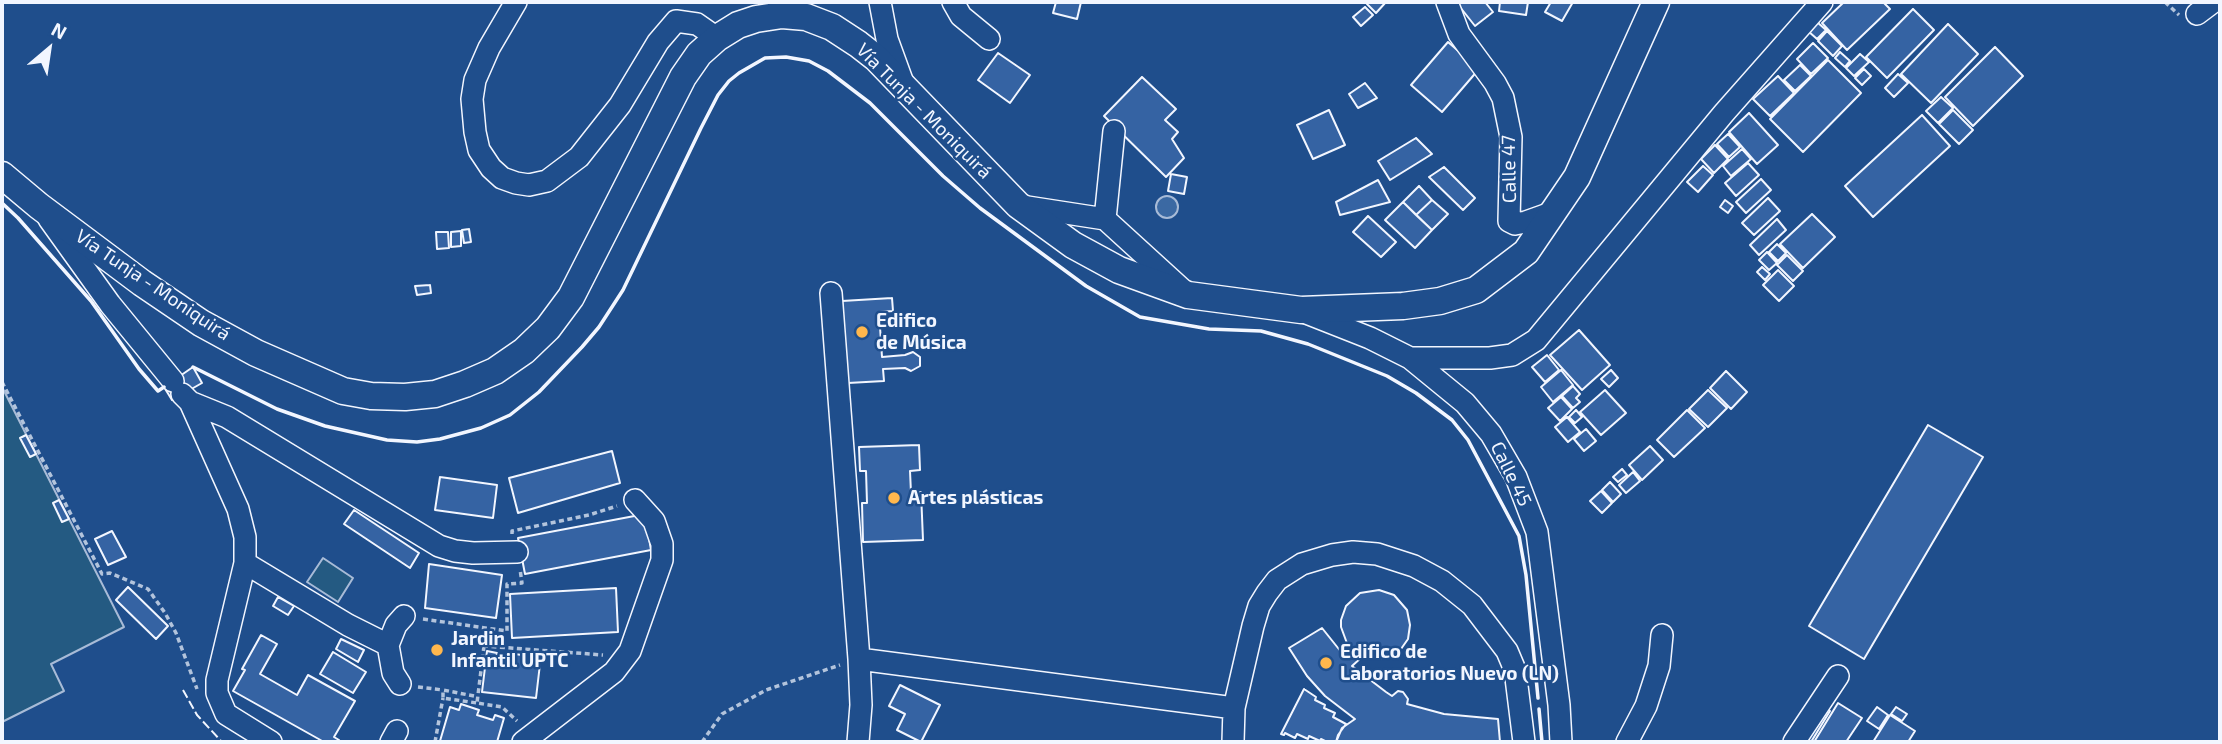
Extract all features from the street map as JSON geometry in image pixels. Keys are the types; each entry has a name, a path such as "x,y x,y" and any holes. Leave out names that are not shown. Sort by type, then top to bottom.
{"main road":[{"name":"Vía Tunja - Moniquirá","path":"2,175 142,283 201,323 266,358 343,391 371,396 435,394 495,371 524,351 548,328 571,297 683,77 699,54 738,25 808,10 876,58 1018,205 1073,245 1119,270 1188,295 1301,310 1403,306 1440,301 1476,290 1526,252 1577,177 1656,2"}],"street":[{"path":"516,2 489,48 475,80 472,99 479,150 502,178 516,183 529,185 547,180 579,157 620,105 657,42 676,22 697,24 717,38"},
{"path":"880,2 887,39 905,89"},
{"path":"953,2 961,16 989,39"},
{"name":"Calle 47","path":"1447,2 1459,34 1503,98 1511,138 1509,221 1515,224 1526,222 1553,212"},
{"path":"1410,358 1501,357 1512,355 1536,340 1724,113 1822,2"},
{"path":"1105,219 1114,131"},
{"path":"1018,205 1105,219 1188,295"},
{"path":"39,206 110,304 182,392 238,509 245,537 245,563 216,693 220,704 232,718 271,742"},
{"path":"831,293 859,659 861,705 858,742"},
{"name":"Calle 45","path":"1301,310 1370,338 1410,358 1465,403 1492,434 1516,477 1537,532 1559,705 1561,742"},
{"path":"182,392 439,546 472,553 517,552"},
{"path":"527,738 614,672 630,651 662,560 662,544 654,520 635,500"},
{"path":"1233,742 1234,708 1253,626 1259,606 1267,593 1278,580 1302,564 1353,552 1377,554 1414,566 1442,581 1465,599 1486,621 1507,651 1515,670 1524,742"},
{"path":"245,563 357,630 388,645"},
{"path":"400,684 393,673 388,645 396,625 404,616"},
{"path":"1627,742 1646,706 1659,666 1662,635"},
{"path":"859,659 1234,708"},
{"path":"1794,742 1838,676"},
{"path":"1521,705 1559,705"}],"path":[{"path":"2,382 102,574 110,573 148,589 176,633 200,696 209,702 220,704"},
{"path":"404,616 507,631 507,584 522,583 512,531 589,515 635,500"},
{"path":"478,703 485,628"},
{"path":"484,646 611,656"},
{"path":"702,742 722,714 766,690 859,659"},
{"path":"400,684 474,696"},
{"path":"435,742 443,690"},
{"path":"443,698 502,707 527,738"}],"shaded area":[{"path":"1167,196 1175,199 1178,207 1175,215 1167,218 1159,215 1156,207 1159,199"},
{"path":"2,387 124,627 51,664 64,691 2,722"},
{"path":"323,558 353,578 338,602 307,582"}],"building":[{"path":"1056,2 1081,2 1077,19 1053,13"},
{"path":"1386,2 1376,13 1367,4"},
{"path":"1456,2 1485,2 1493,12 1475,26"},
{"path":"1500,2 1528,2 1526,15 1499,11"},
{"path":"1551,2 1573,2 1562,21 1545,12"},
{"path":"1844,2 1883,2 1890,9 1847,50 1822,23"},
{"path":"1365,7 1373,15 1361,26 1353,17"},
{"path":"1913,9 1934,30 1887,78 1866,57"},
{"path":"1817,22 1826,30 1817,39 1808,31"},
{"path":"1948,24 1978,54 1931,103 1901,74"},
{"path":"1827,31 1842,46 1833,56 1818,41"},
{"path":"1448,42 1479,69 1442,112 1411,85"},
{"path":"1813,43 1828,58 1811,74 1797,59"},
{"path":"1995,47 2023,76 1973,126 1945,97"},
{"path":"1840,52 1850,61 1845,67 1835,58"},
{"path":"998,53 1030,75 1010,103 978,80"},
{"path":"1860,54 1869,62 1854,76 1846,68"},
{"path":"1828,60 1861,93 1803,152 1770,119"},
{"path":"1800,65 1811,76 1795,91 1784,80"},
{"path":"1864,69 1871,76 1862,85 1855,78"},
{"path":"1898,74 1908,83 1894,97 1885,88"},
{"path":"1778,76 1794,93 1770,116 1753,99"},
{"path":"1142,77 1176,109 1165,120 1178,132 1172,139 1184,158 1166,177 1104,116"},
{"path":"1365,83 1377,98 1358,108 1349,94"},
{"path":"1941,97 1953,108 1938,123 1926,111"},
{"path":"1329,110 1345,145 1313,159 1297,125"},
{"path":"1953,110 1973,130 1959,144 1939,124"},
{"path":"1749,113 1778,145 1757,164 1729,132"},
{"path":"1922,115 1950,146 1873,217 1845,186"},
{"path":"1728,134 1740,147 1729,157 1717,144"},
{"path":"1416,138 1432,154 1390,180 1378,161"},
{"path":"1715,145 1728,159 1714,173 1701,159"},
{"path":"1742,149 1751,159 1731,176 1723,166"},
{"path":"1748,163 1759,175 1736,196 1725,183"},
{"path":"1703,166 1713,175 1698,192 1687,182"},
{"path":"1444,167 1475,198 1463,210 1429,177"},
{"path":"1171,174 1187,177 1184,194 1168,191"},
{"path":"1761,179 1771,190 1746,213 1736,202"},
{"path":"1378,180 1390,202 1340,215 1336,202"},
{"path":"1419,186 1432,200 1416,215 1403,202"},
{"path":"1768,198 1780,211 1754,235 1742,223"},
{"path":"1432,200 1448,214 1432,230 1416,215"},
{"path":"1725,200 1733,206 1728,213 1720,207"},
{"path":"1403,202 1432,230 1415,248 1385,220"},
{"path":"1812,214 1835,237 1803,268 1780,244"},
{"path":"1368,216 1396,242 1381,257 1353,232"},
{"path":"1777,219 1786,230 1759,255 1750,245"},
{"path":"469,229 471,242 464,243 462,230"},
{"path":"461,231 461,246 451,247 451,232"},
{"path":"436,232 448,232 449,248 437,249"},
{"path":"1777,244 1786,253 1778,261 1769,252"},
{"path":"1767,252 1777,263 1769,270 1759,260"},
{"path":"1787,255 1803,271 1793,281 1777,265"},
{"path":"1762,267 1770,274 1765,280 1757,272"},
{"path":"1778,270 1794,286 1779,301 1763,285"},
{"path":"430,285 431,293 417,295 415,286"},
{"name":"Edifico de Música","path":"892,298 893,311 879,312 882,357 913,352 920,357 920,366 911,371 905,368 883,369 884,381 848,383 842,301"},
{"path":"1579,330 1610,365 1582,390 1550,355"},
{"path":"1547,355 1559,370 1545,382 1532,367"},
{"path":"193,367 202,383 172,400 164,387"},
{"path":"1561,370 1573,385 1553,402 1541,387"},
{"path":"1611,370 1618,378 1609,387 1601,379"},
{"path":"1726,371 1747,392 1731,409 1710,388"},
{"path":"1573,386 1580,394 1576,398 1580,402 1573,408 1562,396"},
{"path":"1605,390 1626,413 1601,435 1580,412"},
{"path":"1708,390 1727,408 1708,427 1689,409"},
{"path":"1561,397 1572,409 1560,421 1548,408"},
{"path":"1576,410 1582,417 1575,423 1569,417"},
{"path":"1687,410 1705,428 1674,457 1657,440"},
{"path":"1567,417 1580,432 1568,442 1555,427"},
{"path":"1928,425 1983,457 1864,659 1809,626"},
{"path":"1586,429 1596,441 1584,451 1574,439"},
{"path":"26,435 36,454 30,457 20,438"},
{"name":"Artes plásticas","path":"919,445 920,470 910,471 911,493 921,492 923,540 863,542 862,503 867,503 866,471 860,471 859,447"},
{"path":"1650,446 1663,460 1642,480 1629,465"},
{"path":"612,451 620,483 518,513 509,478"},
{"path":"1622,469 1627,475 1618,482 1613,477"},
{"path":"1633,472 1640,481 1626,493 1619,485"},
{"path":"440,477 497,485 493,518 435,510"},
{"path":"1610,482 1621,494 1613,502 1602,490"},
{"path":"1601,491 1612,503 1602,513 1590,501"},
{"path":"59,500 69,519 62,522 53,503"},
{"path":"354,510 419,553 410,568 344,524"},
{"path":"645,514 651,550 525,574 518,538"},
{"path":"112,531 126,557 108,565 95,539"},
{"path":"429,564 502,575 496,618 425,608"},
{"path":"128,587 168,626 156,639 116,600"},
{"path":"616,588 618,632 512,638 510,594"},
{"name":"Edifico de Laboratorios Nuevo (LN)","path":"1379,590 1394,595 1407,610 1410,625 1408,639 1401,649 1388,657 1362,657 1352,666 1392,696 1398,691 1403,692 1408,699 1407,704 1444,714 1498,719 1500,742 1336,742 1342,728 1355,719 1325,696 1307,676 1289,648 1322,628 1342,653 1348,646 1341,627 1346,606 1360,593"},
{"path":"278,597 294,606 288,615 273,606"},
{"path":"261,635 277,644 260,674 297,695 308,675 355,701 334,737 339,740 337,742 324,742 233,691"},
{"path":"341,639 364,650 358,662 336,649"},
{"path":"487,651 497,653 496,658 513,660 514,654 531,656 531,663 540,664 536,698 482,692"},
{"path":"333,652 366,672 353,693 320,674"},
{"path":"900,685 940,705 921,742 897,730 905,714 889,706"},
{"path":"1304,689 1325,705 1324,708 1335,713 1333,717 1346,724 1336,742 1320,741 1309,736 1308,739 1297,734 1295,738 1281,734"},
{"path":"1838,703 1862,718 1846,742 1814,742"},
{"path":"461,704 479,710 477,715 493,720 495,715 504,718 497,742 440,741 450,707 459,710"},
{"path":"1877,707 1888,715 1879,729 1867,721"},
{"path":"1896,707 1907,714 1902,721 1891,714"},
{"path":"1825,708 1830,711 1811,742 1804,742"},
{"path":"1890,715 1915,731 1908,742 1873,742"}],"fence":[{"path":"183,690 197,715 222,742"}],"wall":[{"path":"193,367 277,409 325,426 387,440 417,442 440,439 481,428 510,415 539,392 599,327 623,290 701,128 718,95 729,81 765,58 786,57 809,61 828,71 870,103 943,176 980,208 1086,286 1140,317 1209,329 1261,331 1308,344 1387,376 1416,393 1452,420 1468,440 1519,536 1526,575 1538,698"},
{"path":"2,203 91,301 139,369 158,391 164,387"},
{"path":"1539,709 1542,742"}],"place":[{"name":"Edifico de Música","path":"862,332"},
{"name":"Artes plásticas","path":"894,498"},
{"name":"Jardin Infantil UPTC","path":"437,650"},
{"name":"Edifico de Laboratorios Nuevo (LN)","path":"1326,663"}]}
